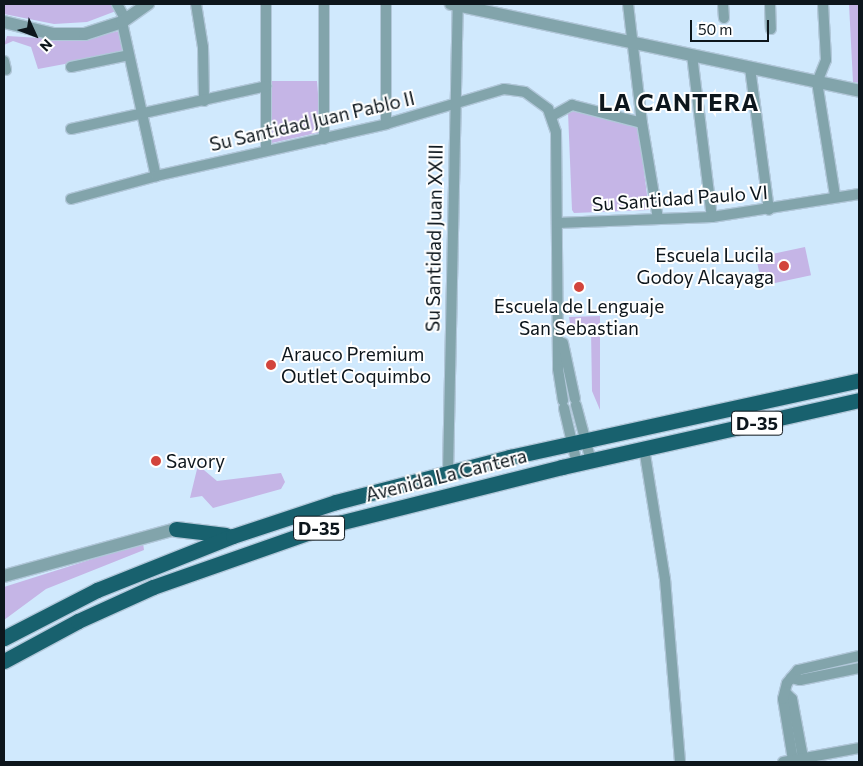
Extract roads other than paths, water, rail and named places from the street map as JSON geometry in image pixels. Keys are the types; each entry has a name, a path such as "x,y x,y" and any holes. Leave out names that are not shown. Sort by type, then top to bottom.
{"highway":[{"name":"Avenida La Cantera","path":"4,638 96,590 233,536 336,502 448,472 859,380"},
{"name":"Avenida La Cantera","path":"10,658 110,606 196,570 344,521 584,462 859,400"},
{"path":"176,529 187,534 195,550 196,570"},
{"path":"176,529 233,536"},
{"path":"4,644 10,658"}],"street":[{"path":"117,4 124,21 129,55 156,176"},
{"path":"4,22 41,32 76,35 124,21 148,4"},
{"path":"196,4 203,47 204,101"},
{"path":"266,4 266,151"},
{"path":"324,4 324,139"},
{"path":"386,4 386,124"},
{"path":"456,4 859,91"},
{"name":"Su Santidad Juan XXIII","path":"448,472 456,4"},
{"path":"628,4 642,122 658,220"},
{"path":"723,4 724,18"},
{"path":"770,4 771,29"},
{"path":"823,4 826,60 817,82 835,196"},
{"path":"71,67 129,55"},
{"path":"692,55 712,217"},
{"path":"750,68 769,210"},
{"path":"71,129 142,115 266,86"},
{"name":"Su Santidad Juan Pablo II","path":"71,199 156,176 386,124 504,89 518,90 538,99 552,116"},
{"path":"580,442 564,404 558,369 560,330 556,132 552,116 572,105 642,122"},
{"name":"Su Santidad Paulo VI","path":"557,223 712,217 769,210 835,196 859,194"},
{"path":"560,330 576,402 584,462"},
{"path":"644,448 665,579 680,762"},
{"path":"4,576 176,529"},
{"path":"859,656 798,670 791,678 785,692 792,698 793,760 859,748"},
{"path":"791,678 800,680 859,668"}],"place":[{"name":"Escuela Lucila Godoy Alcayaga","path":"784,266"},
{"name":"Escuela de Lenguaje San Sebastian","path":"579,287"},
{"name":"Arauco Premium Outlet Coquimbo","path":"271,365"},
{"name":"Savory","path":"156,461"}],"district":[{"name":"LA CANTERA","path":"679,102"}]}
